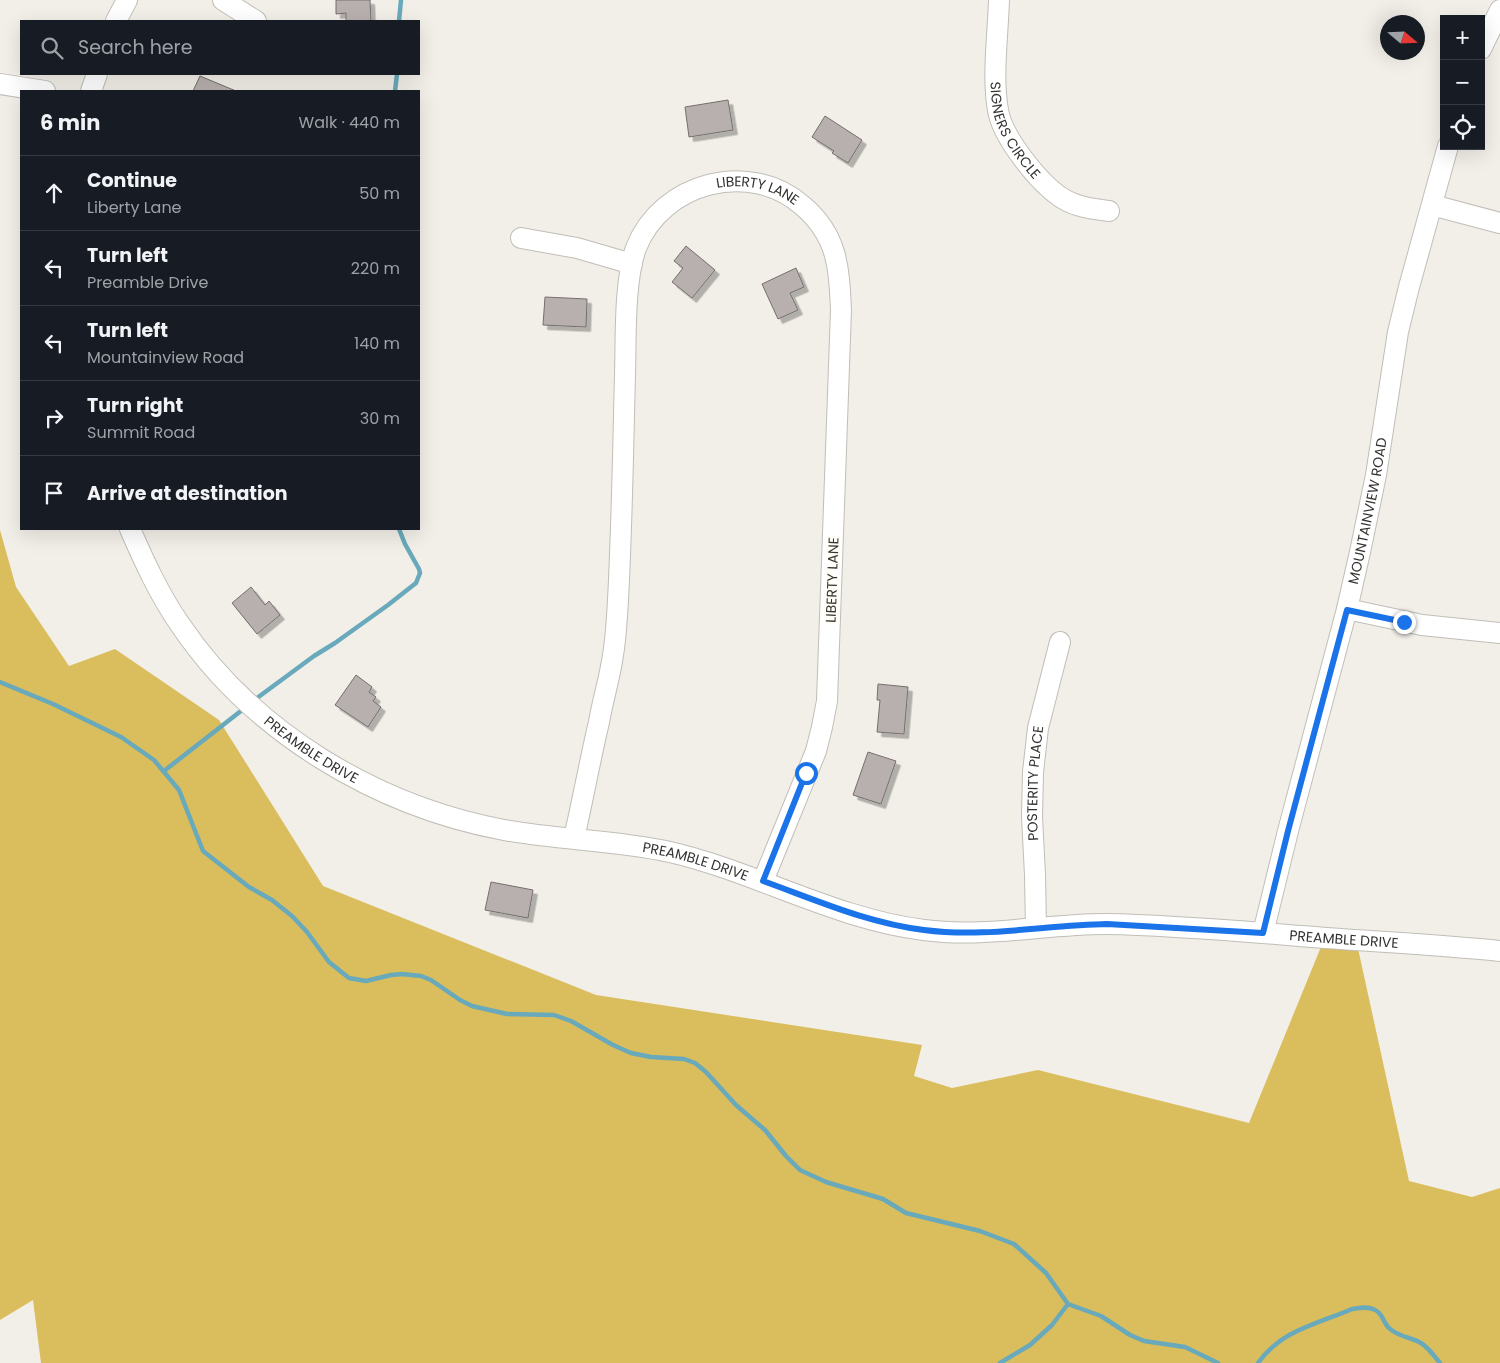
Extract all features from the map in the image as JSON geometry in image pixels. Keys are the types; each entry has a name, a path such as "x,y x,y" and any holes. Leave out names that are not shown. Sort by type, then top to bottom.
{"street":[{"path":"116,20 126,0"},
{"path":"223,0 254,20"},
{"name":"SIGNERS CIRCLE","path":"999,0 996,92 998,112 1004,130 1025,160 1049,187 1062,198 1078,206 1109,211"},
{"path":"1485,41 1500,10"},
{"path":"92,90 97,75"},
{"path":"0,84 39,90"},
{"name":"MOUNTAINVIEW ROAD","path":"1263,933 1347,610 1376,475 1398,332 1447,150"},
{"name":"LIBERTY LANE","path":"574,838 612,662 616,628 626,347 632,264 636,249 645,229 660,212 677,198 697,188 718,182 741,180 764,184 785,193 804,206 831,242 838,264 841,310 827,701 816,751 763,881"},
{"path":"1432,205 1500,223"},
{"path":"522,238 577,248 632,264"},
{"name":"PREAMBLE DRIVE","path":"130,530 164,600 194,645 251,706 295,741 343,771 422,807 477,824 506,830 616,843 669,852 722,867 847,912 906,928 942,932 980,933 1107,924 1263,933 1500,951"},
{"path":"1347,610 1422,625 1500,633"},
{"name":"POSTERITY PLACE","path":"1036,928 1032,817 1033,772 1038,728 1060,642"}],"shaded area":[{"path":"0,530 16,587 69,666 115,649 219,720 323,886 596,995 922,1045 914,1076 952,1088 1038,1070 1249,1123 1323,942 1357,944 1409,1181 1472,1197 1500,1188 1500,1363 41,1363 33,1300 0,1320"}],"building":[{"path":"336,0 370,0 371,20 346,20 346,13 336,14"},
{"path":"200,76 234,90 193,90"},
{"path":"728,100 733,130 689,137 685,107"},
{"path":"825,116 862,140 848,163 832,153 834,151 812,137"},
{"path":"686,246 715,270 692,298 672,282 683,268 674,261"},
{"path":"796,268 804,287 790,293 798,310 778,319 762,284"},
{"path":"545,297 587,299 586,327 543,325"},
{"path":"251,587 265,605 269,601 280,615 257,634 232,603"},
{"path":"356,675 372,687 369,692 376,697 373,701 381,707 368,727 335,705"},
{"path":"878,684 908,687 904,734 877,732 880,700 877,700"},
{"path":"868,752 896,761 881,804 853,795"},
{"path":"491,882 533,890 528,918 485,910"}],"waterway":[{"path":"399,20 401,0"},
{"path":"395,90 397,75"},
{"path":"253,701 416,583 420,573 419,569 399,530"},
{"path":"0,682 53,704 121,737 154,760 179,790 203,851 249,887 272,900 292,916 307,932 329,962 349,978 366,981 391,975 421,976 431,980 472,1006 507,1014 554,1015 571,1021 631,1053 651,1057 684,1059 695,1063 706,1072 736,1105 765,1130 800,1170 826,1182 883,1199 906,1213 980,1231 1014,1244 1046,1273 1068,1304 1101,1316 1130,1335 1144,1341 1185,1347 1218,1363"},
{"path":"164,771 246,707"},
{"path":"1000,1363 1030,1345 1052,1325 1068,1304"},
{"path":"1258,1363 1267,1352 1289,1335 1352,1309 1364,1308 1378,1311 1387,1326 1400,1335 1424,1345 1440,1363"}],"route":[{"path":"806,773 763,881 823,904 897,926 952,932 980,933 1081,924 1107,924 1263,933 1347,610 1404,622"}]}
